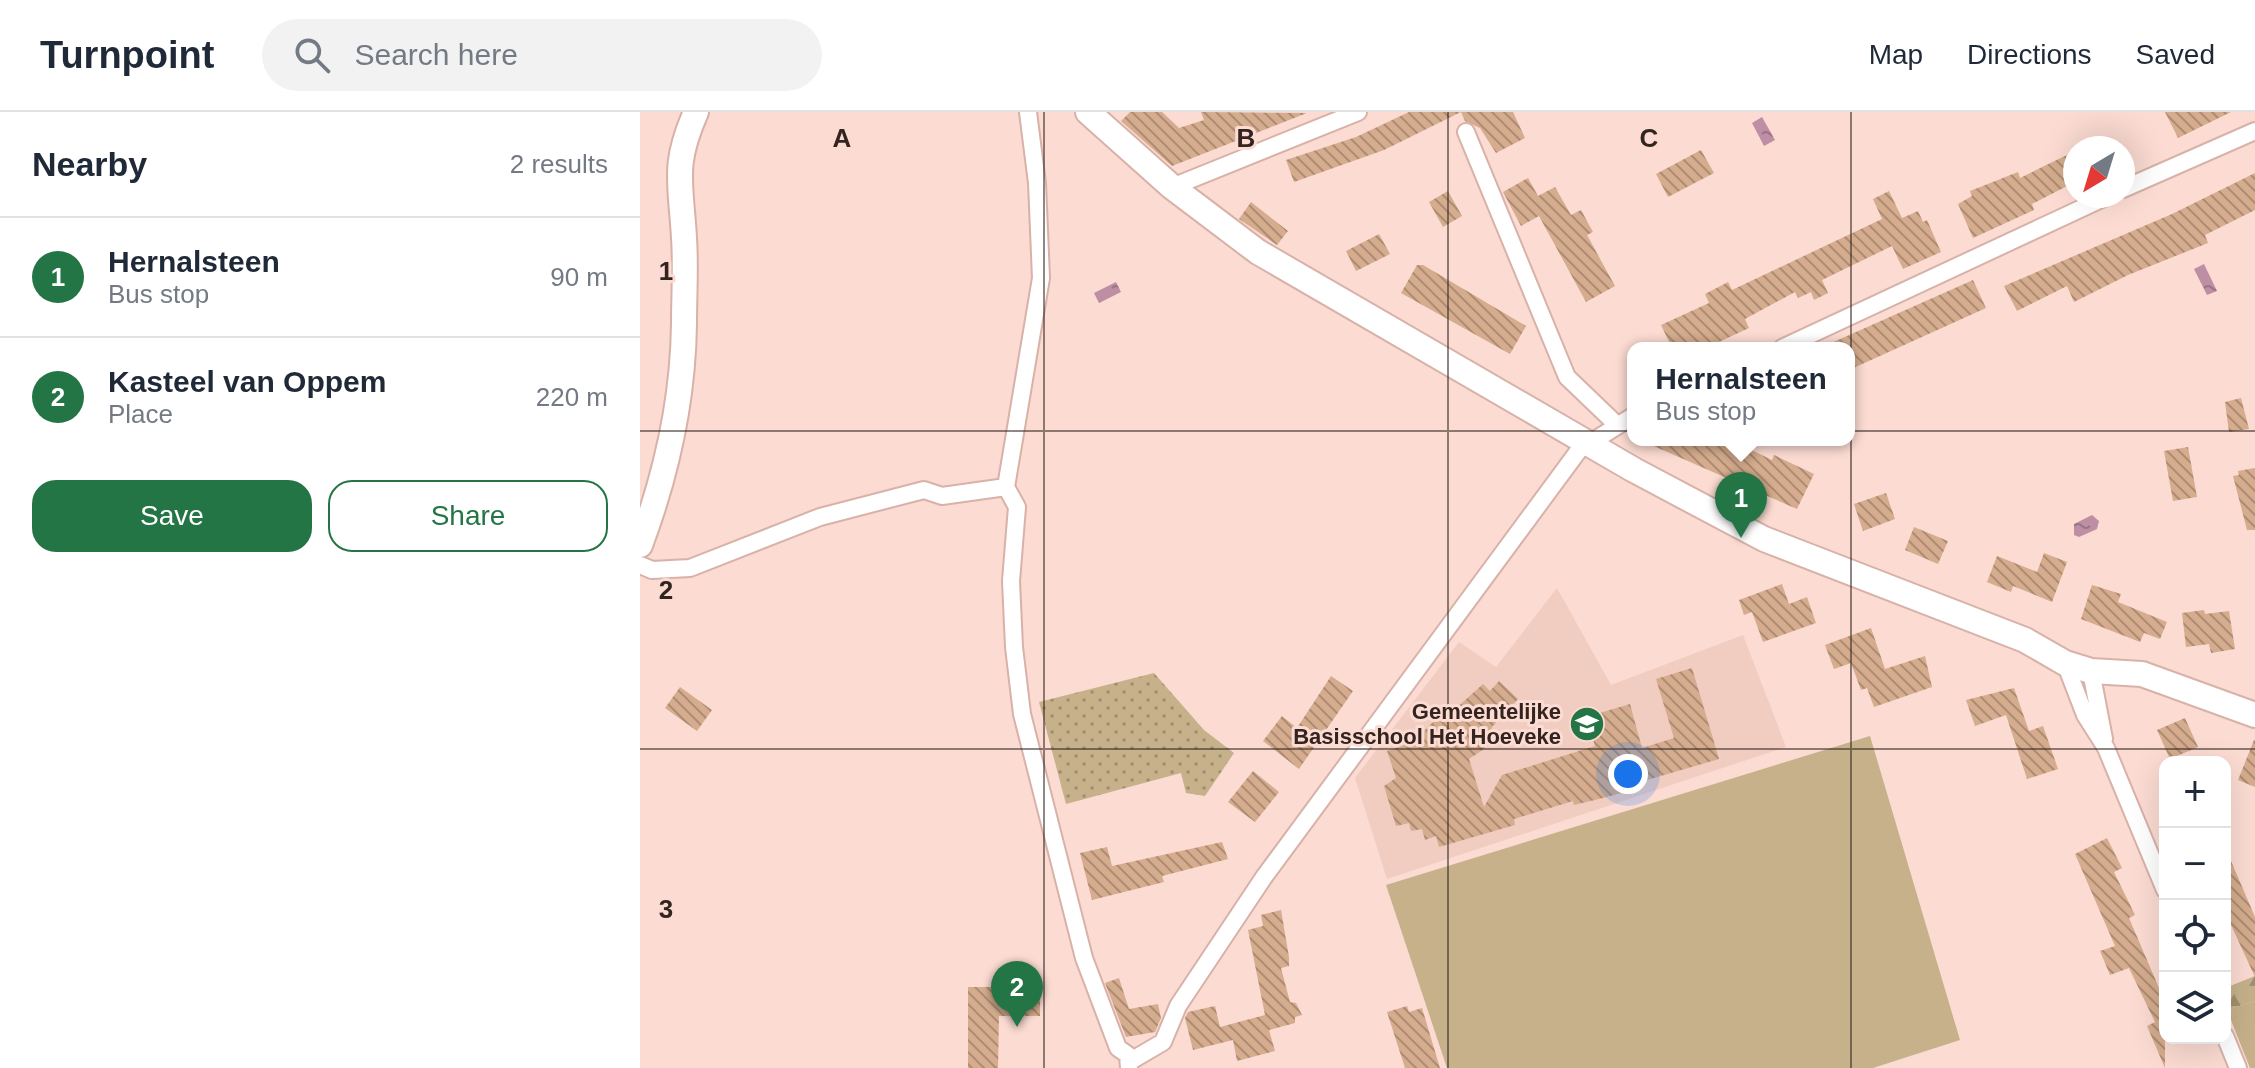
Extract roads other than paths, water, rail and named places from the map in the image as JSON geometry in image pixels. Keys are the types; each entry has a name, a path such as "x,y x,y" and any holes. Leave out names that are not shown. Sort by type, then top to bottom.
{"street":[{"path":"640,545 663,480 676,414 684,328 685,238 677,174 696,112"},
{"path":"1028,112 1037,183 1041,278 1006,487 1017,507 1011,581 1014,647 1022,714 1084,958 1118,1048 1128,1055 1129,1065 1163,1042 1178,1006 1316,802 1586,443 1602,439 1616,424 1627,419"},
{"path":"1088,112 1172,187 1258,252 1586,443 1764,539 2025,640 2065,663 2091,671 2142,674 2255,715"},
{"path":"1172,187 1358,112"},
{"path":"2135,184 2255,131"},
{"path":"1466,132 1567,377 1616,424"},
{"path":"1795,342 2082,208"},
{"path":"640,565 652,570 690,568 820,517 924,490 942,496 1006,487"},
{"path":"2065,663 2085,715 2106,748 2159,876"},
{"path":"2091,671 2106,748"},
{"path":"2228,1044 2238,1068"}],"water":[{"path":"1762,117 1775,140 1764,146 1752,123"},
{"path":"2204,264 2217,291 2207,295 2194,269"},
{"path":"1116,282 1121,292 1099,303 1094,293"},
{"path":"2092,515 2099,521 2097,529 2079,537 2074,535 2074,524"}],"place":[{"name":"Hernalsteen","path":"1741,538"},
{"name":"Gemeentelijke Basisschool Het Hoeveke","path":"1587,724"},
{"name":"Kasteel van Oppem","path":"1017,1027"}]}
